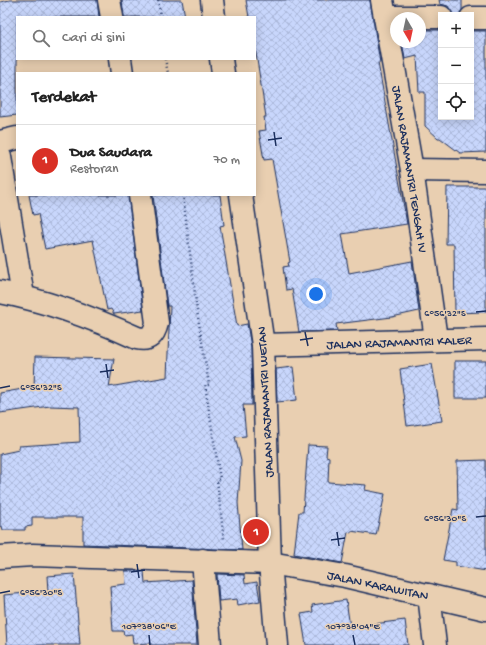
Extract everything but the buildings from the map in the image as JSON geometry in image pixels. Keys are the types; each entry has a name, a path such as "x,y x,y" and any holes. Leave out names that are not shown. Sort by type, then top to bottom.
{"street":[{"path":"110,0 112,16"},
{"path":"212,0 214,16"},
{"path":"384,8 438,17"},
{"name":"JALAN RAJAMANTRI TENGAH IV","path":"384,8 412,170 436,339"},
{"path":"474,18 486,18"},
{"path":"120,60 122,72"},
{"path":"221,60 223,72"},
{"path":"0,142 16,138"},
{"path":"0,157 23,296"},
{"path":"412,170 486,171"},
{"path":"0,292 23,296 104,324 136,338 142,339 150,337 154,334 157,323 140,196"},
{"name":"JALAN RAJAMANTRI WETAN","path":"241,196 263,345 270,563 277,645"},
{"name":"JALAN RAJAMANTRI KALER","path":"263,345 436,339 486,339"},
{"name":"JALAN KARAWITAN","path":"0,557 33,555 270,563 344,576 486,609"},
{"path":"203,560 210,645"},
{"path":"430,595 435,645"}],"path":[{"path":"158,0 162,16"},
{"path":"166,60 168,72"},
{"path":"183,196 197,312 209,385 205,385 220,479 217,480 227,561"}],"place":[{"name":"Dua Saudara","path":"256,532"}]}
